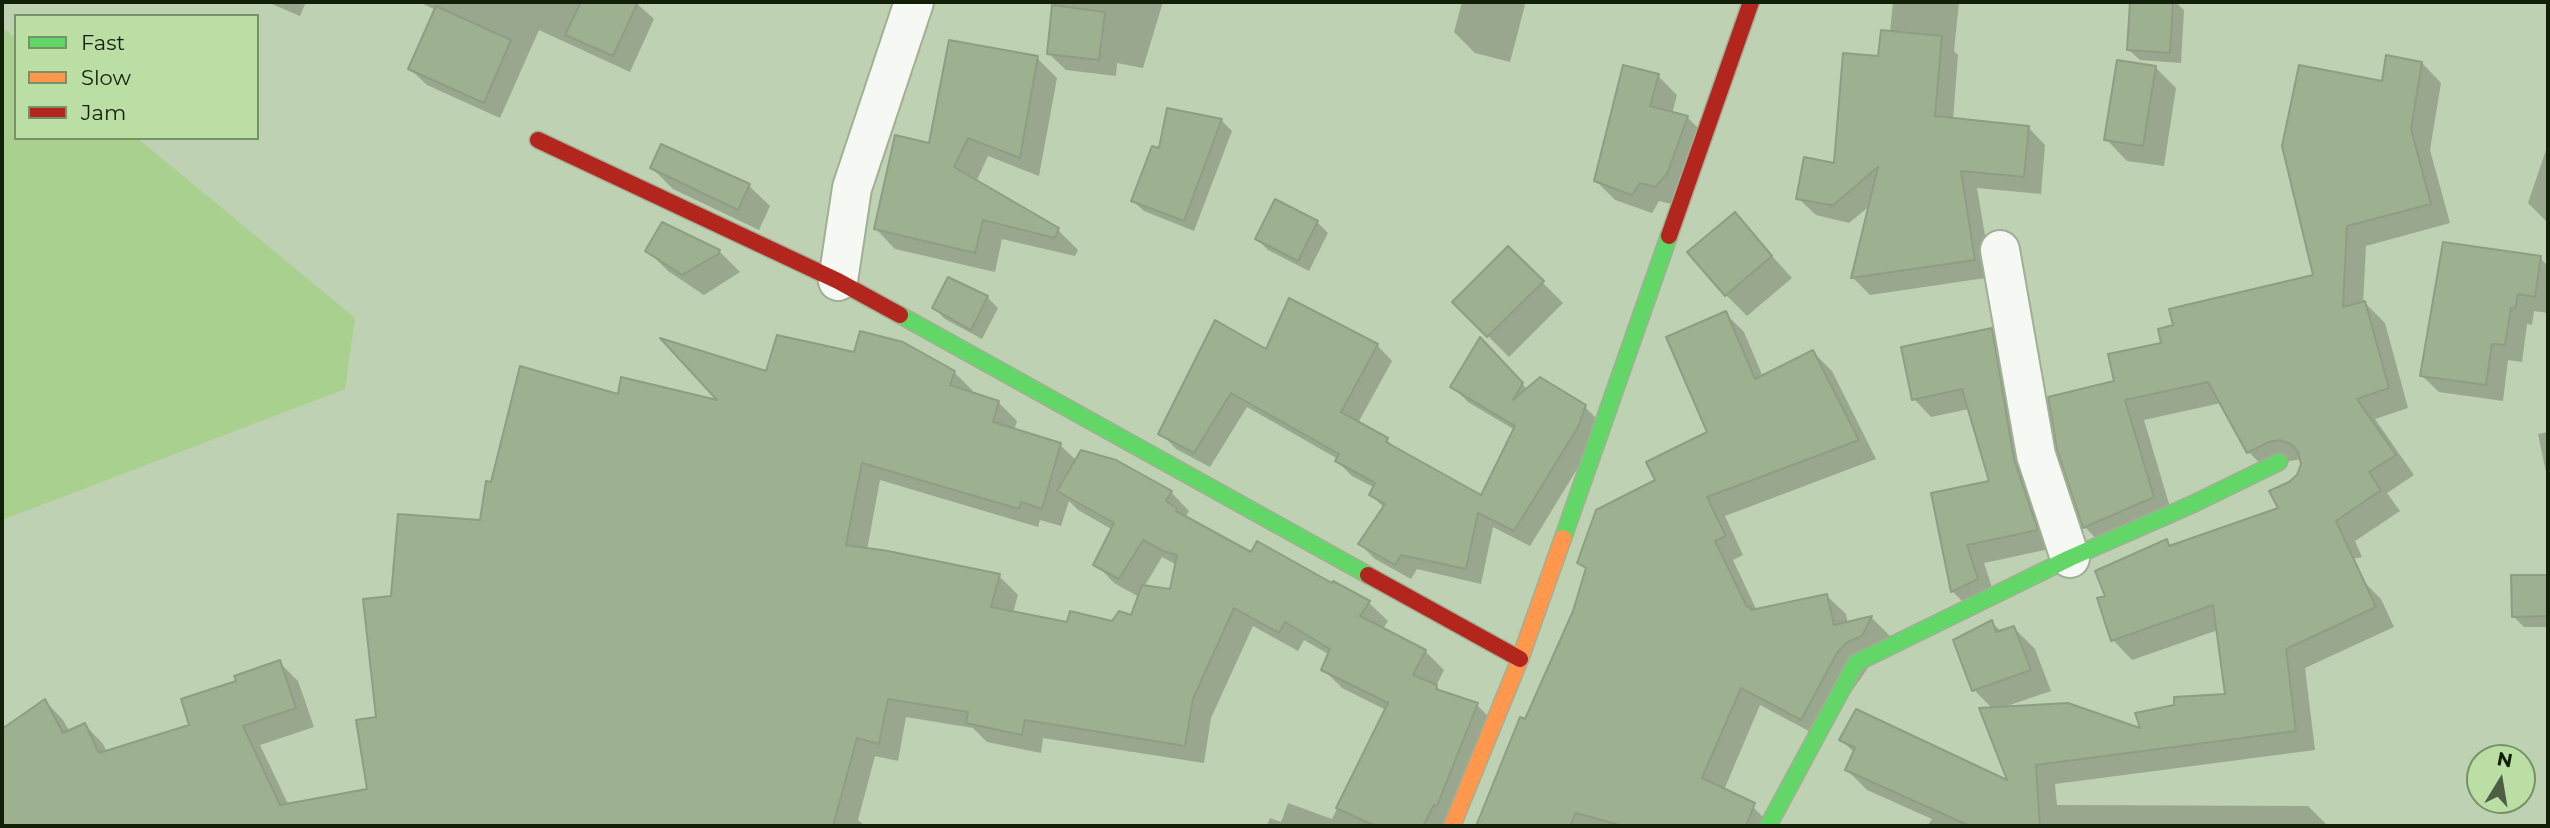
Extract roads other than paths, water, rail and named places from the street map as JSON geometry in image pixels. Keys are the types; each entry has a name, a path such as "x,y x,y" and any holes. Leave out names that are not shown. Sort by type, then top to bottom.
{"street":[{"path":"838,281 852,188 914,2"},
{"path":"1452,826 1520,659 1751,2"},
{"path":"538,139 838,281 1520,659"},
{"path":"2000,250 2036,455 2070,558"},
{"path":"1768,826 1856,663 2070,558 2193,504 2279,462"}]}
